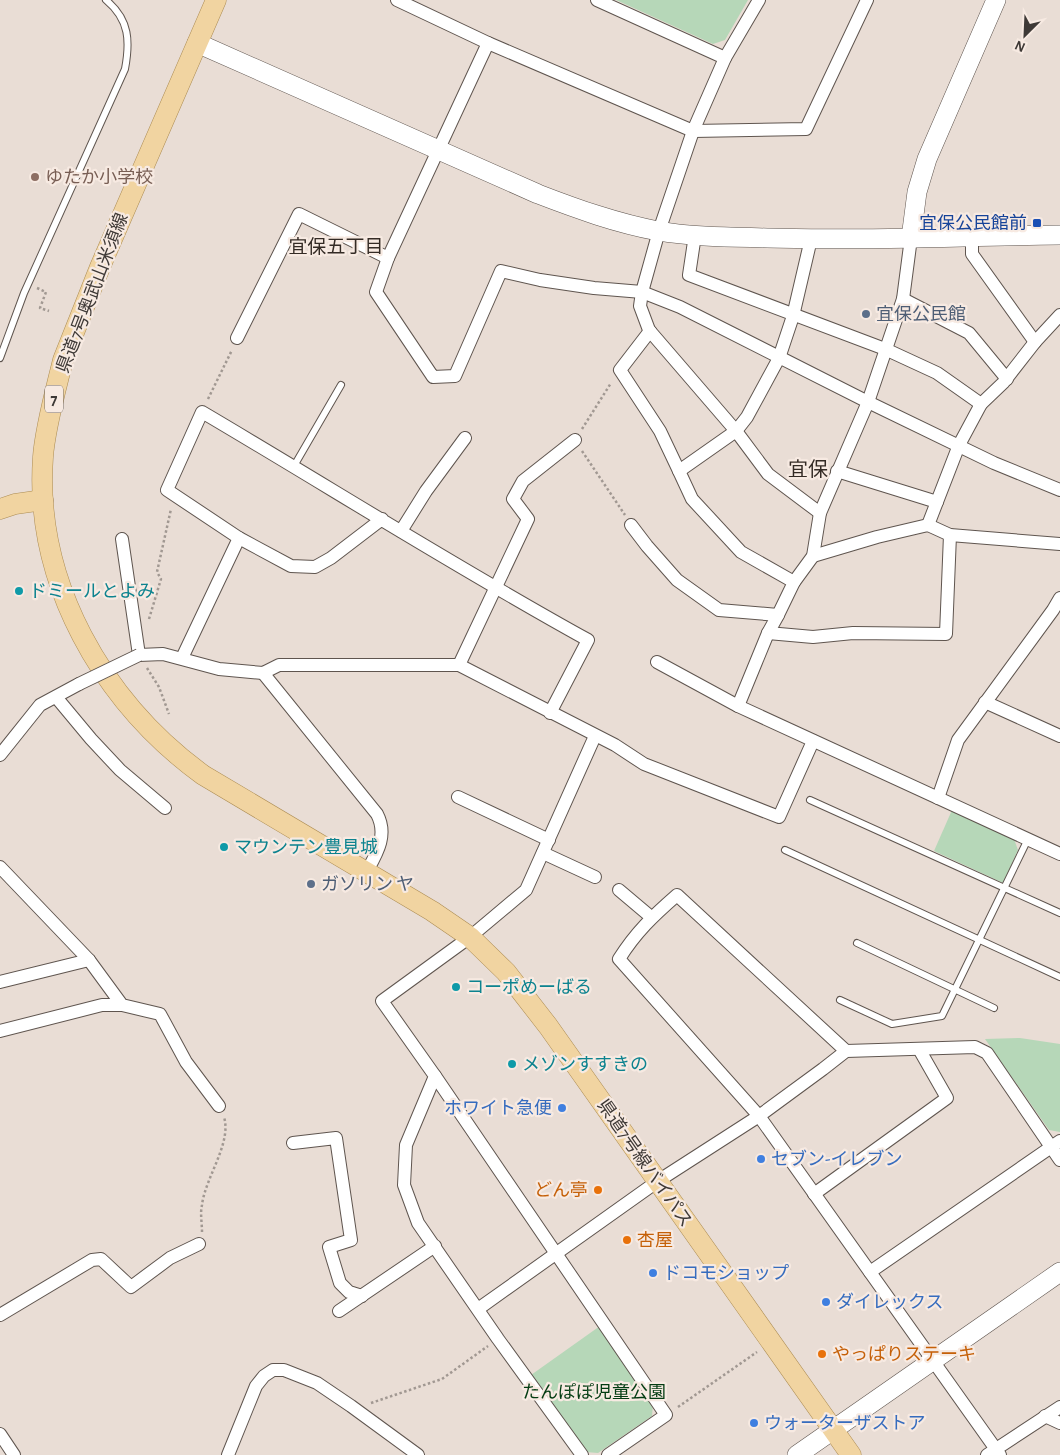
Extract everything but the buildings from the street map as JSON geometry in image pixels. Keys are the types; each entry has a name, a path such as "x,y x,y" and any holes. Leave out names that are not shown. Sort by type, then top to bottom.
{"main road":[{"name":"県道7号奥武山米須線","path":"43,500 43,455 63,360 100,267 216,0"},
{"path":"0,509 14,504 43,500"},
{"name":"県道7号線バイパス","path":"43,500 49,548 60,587 71,615 92,656 136,716 181,759 203,775 432,911 470,937 506,972 548,1026 851,1455"}],"street":[{"path":"397,0 488,43 693,131 806,130 868,0"},
{"path":"597,0 725,58"},
{"path":"759,0 725,58 693,131 659,231 640,306 650,331 736,431 768,474 820,512"},
{"path":"738,706 768,633 794,582 813,556 820,512 868,402 903,299 918,192 927,159 996,0"},
{"path":"198,43 538,194 578,210 659,231 695,235 812,239 1060,235"},
{"path":"488,43 388,258 376,292 433,377 454,376 501,271 540,280 594,288 642,292 680,307 868,402 994,462 1060,490"},
{"path":"238,338 299,214 388,258"},
{"path":"695,235 690,276 885,349 937,373 981,404"},
{"path":"972,236 972,254 1035,342"},
{"path":"679,472 736,431 748,417 779,358 793,316 812,239"},
{"path":"903,299 969,334 1006,379"},
{"path":"928,525 959,445 981,404 1006,379 1035,342 1060,315"},
{"path":"650,331 620,370 660,431 692,498 741,552 794,582"},
{"path":"382,520 331,558 315,567 291,566 239,538 167,490 202,412 294,466 495,589 588,640 550,712"},
{"path":"401,531 426,491 465,438"},
{"path":"459,665 528,519 513,499 522,481 575,440"},
{"path":"837,471 937,502"},
{"path":"631,525 677,580 718,610 778,615"},
{"path":"813,556 876,537 928,525 950,535 1060,544"},
{"path":"768,633 813,637 853,633 946,634 950,535"},
{"path":"182,658 239,538"},
{"path":"122,539 139,655"},
{"path":"938,798 958,740 1060,598"},
{"path":"0,755 40,706 79,684 139,655 164,654 219,669 263,673 278,665 459,665 615,745 644,764 779,817 813,742"},
{"path":"657,662 738,706 813,742 1060,854"},
{"path":"263,673 377,814 382,829 381,842 367,871"},
{"path":"56,697 120,770 165,808"},
{"path":"985,702 1060,736"},
{"path":"595,736 526,890 470,937 382,1001 666,1415 608,1455"},
{"path":"458,797 549,840"},
{"path":"543,853 595,877"},
{"path":"0,867 89,960 122,1005"},
{"path":"619,890 651,917"},
{"path":"846,1051 677,895 651,917 632,938 619,959 759,1116 933,1361 994,1453 1060,1407"},
{"path":"0,982 89,960"},
{"path":"0,1031 102,1005 122,1005 160,1014 186,1062 219,1106"},
{"path":"478,1309 658,1181 759,1116 846,1051 975,1047 987,1052 1055,1144 1060,1160"},
{"path":"814,1194 947,1098 919,1049"},
{"path":"435,1076 406,1145 404,1185 418,1223 498,1339 582,1455"},
{"path":"293,1142 336,1138 351,1240 329,1247 340,1283 349,1292 362,1296"},
{"path":"870,1272 1055,1144"},
{"path":"0,1315 92,1260 101,1259 131,1287 170,1258 199,1244"},
{"path":"338,1311 434,1246"},
{"path":"797,1455 1060,1272"},
{"path":"228,1455 256,1386 264,1376 273,1370 284,1370 316,1383 352,1406 418,1455"},
{"path":"1045,1416 1060,1423"},
{"path":"0,1434 14,1455"}],"lane":[{"path":"0,358 27,285 125,70 129,47 126,26 113,6 106,0"},
{"path":"294,466 341,385"},
{"path":"810,800 1060,913"},
{"path":"840,1000 892,1024 942,1016 1028,839"},
{"path":"785,850 1060,976"},
{"path":"857,944 994,1008"}],"path":[{"path":"27,285 46,292 40,308 49,311"},
{"path":"202,412 238,338"},
{"path":"620,370 575,440 631,525"},
{"path":"147,627 161,579 157,572 167,524"},
{"path":"139,655 159,687 170,714"},
{"path":"199,1244 202,1235 202,1205 227,1128 219,1106"},
{"path":"352,1406 365,1400 373,1404 442,1379 498,1339"},
{"path":"666,1415 771,1342"}],"green space":[{"path":"616,0 748,0 725,40 713,44"},
{"path":"952,810 1014,839 1018,850 1003,883 934,851"},
{"path":"1020,1038 1060,1044 1060,1132 1049,1130 985,1039"},
{"name":"たんぽぽ児童公園","path":"600,1326 653,1404 652,1416 598,1453 586,1452 531,1375"}],"place":[{"name":"ゆたか小学校","path":"35,177"},
{"name":"宜保公民館前","path":"1037,223"},
{"name":"宜保公民館","path":"866,314"},
{"name":"ドミールとよみ","path":"19,591"},
{"name":"マウンテン豊見城","path":"224,847"},
{"name":"ガソリン ヤ","path":"311,884"},
{"name":"コーポめーばる","path":"456,987"},
{"name":"メゾンすすきの","path":"512,1064"},
{"name":"ホワイト急便","path":"562,1108"},
{"name":"セブン-イレブン","path":"761,1159"},
{"name":"どん亭","path":"598,1190"},
{"name":"杏屋","path":"627,1240"},
{"name":"ドコモショップ","path":"653,1273"},
{"name":"ダイレックス","path":"826,1302"},
{"name":"やっぱりステーキ","path":"822,1354"},
{"name":"ウォーターザストア","path":"754,1423"}],"district":[{"name":"宜保五丁目","path":"336,246"},
{"name":"宜保","path":"808,469"}]}
